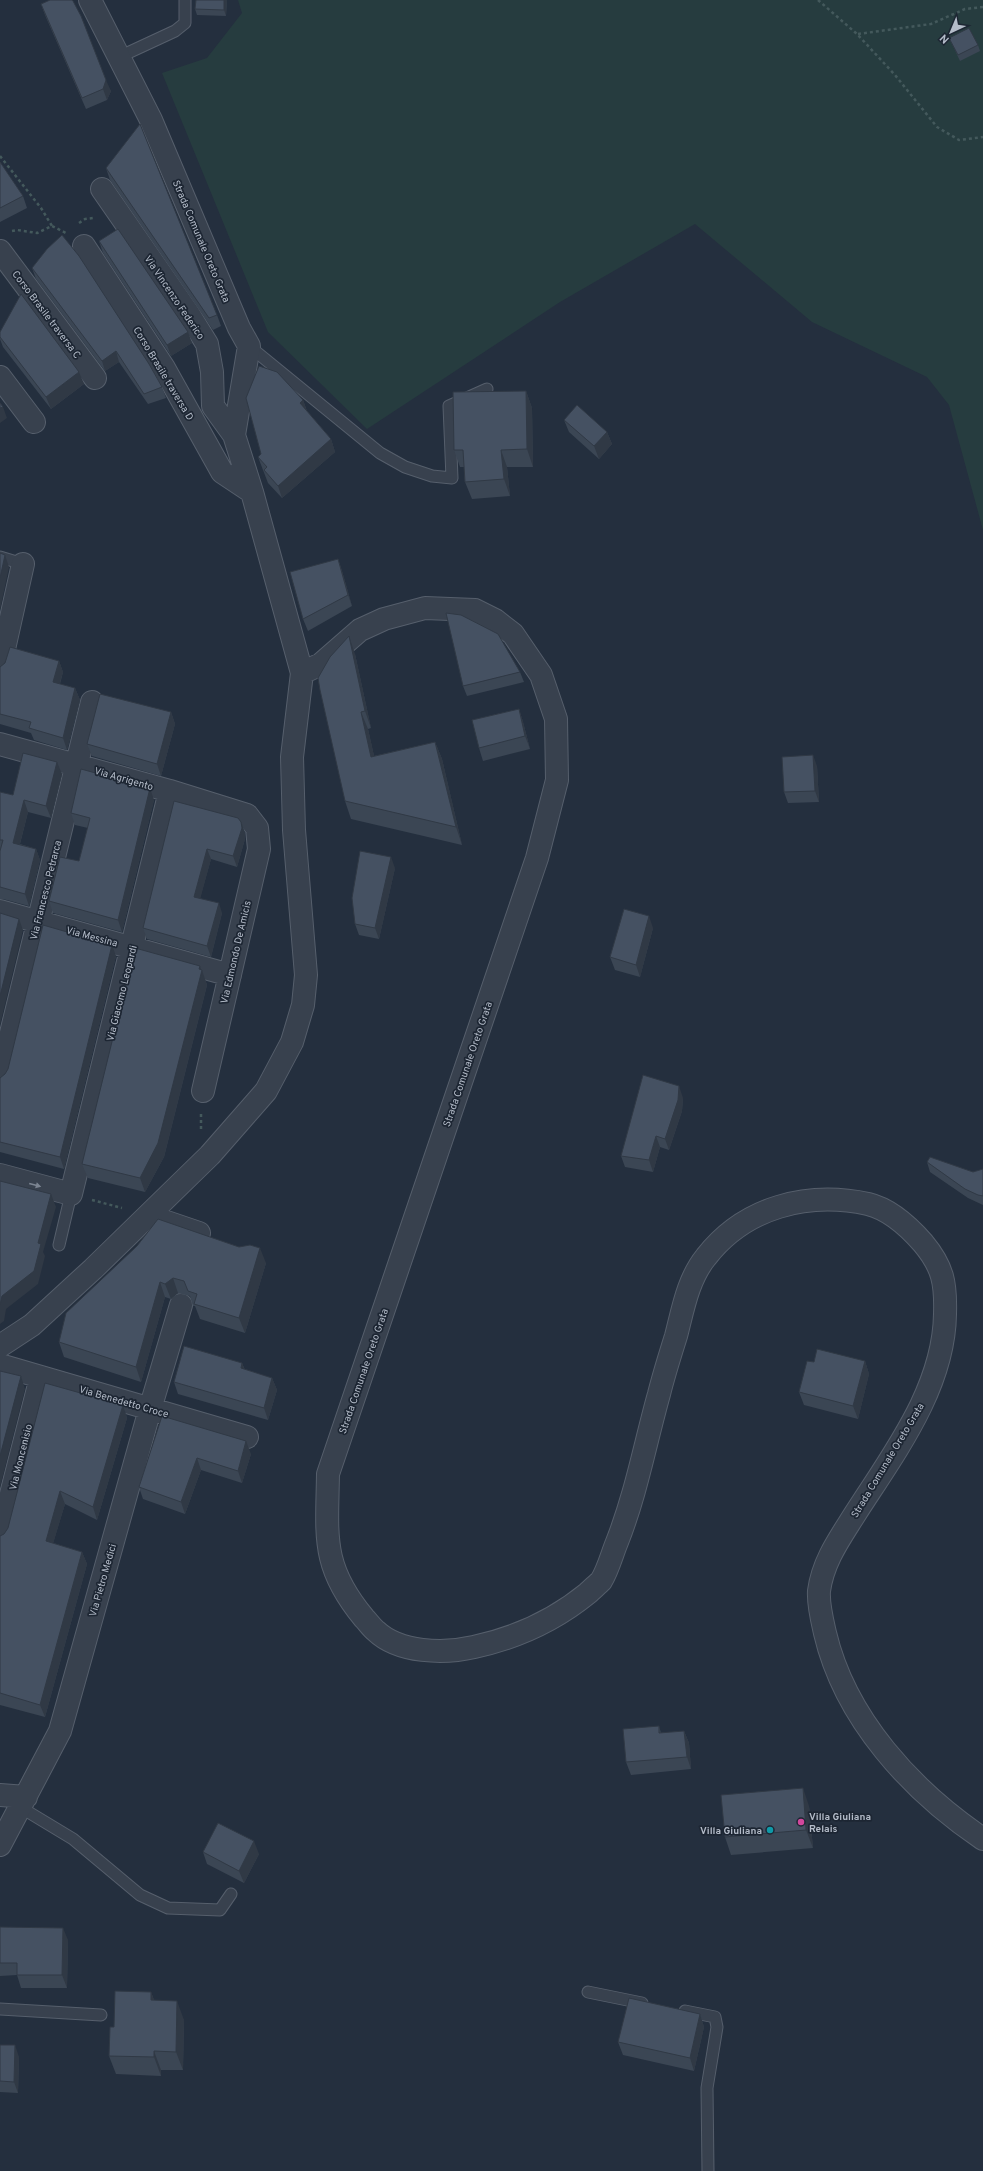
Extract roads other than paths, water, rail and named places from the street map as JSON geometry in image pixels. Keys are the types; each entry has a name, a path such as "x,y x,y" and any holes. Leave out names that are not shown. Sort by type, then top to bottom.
{"street":[{"name":"Strada Comunale Oreto Grata","path":"90,0 151,120 228,301 249,346"},
{"name":"Via Vincenzo Federico","path":"102,189 188,312 207,344 212,372 213,406 234,435"},
{"name":"Corso Brasile traversa C","path":"3,242 95,378"},
{"name":"Corso Brasile traversa D","path":"84,246 164,368 222,472 252,492"},
{"path":"0,1346 32,1325 149,1216 210,1155 266,1091 292,1042 303,1005 306,975 294,830 292,757 302,673 252,492 234,435 249,346"},
{"path":"0,377 34,422"},
{"path":"0,667 23,564"},
{"name":"Strada Comunale Oreto Grata","path":"302,673 321,664 360,630 384,619 424,608 475,610 495,620 513,634 529,655 542,675 556,719 557,780 537,858 328,1474 327,1536 331,1563 345,1595 378,1633 402,1645 428,1649 455,1651 480,1646 520,1634 565,1612 600,1582 631,1506 659,1392 693,1276 706,1257 727,1235 766,1210 818,1199 871,1204 892,1215 914,1232 936,1258 946,1288 945,1333 936,1369 920,1408 828,1557 819,1592 821,1618 829,1651 843,1683 860,1715 879,1743 917,1784 961,1824 983,1839"},
{"name":"Via Francesco Petrarca","path":"0,1078 37,921 92,702"},
{"name":"Via Agrigento","path":"0,744 170,791 247,815"},
{"name":"Via Giacomo Leopardi","path":"70,1194 170,791"},
{"name":"Via Edmondo De Amicis","path":"203,1091 259,849 257,828 247,815"},
{"name":"Via Messina","path":"0,911 230,974"},
{"path":"0,1175 70,1194"},
{"path":"149,1216 220,1241"},
{"name":"Via Pietro Medici","path":"0,1845 60,1731 150,1409 181,1306"},
{"name":"Via Benedetto Croce","path":"0,1365 248,1437"},
{"name":"Via Moncenisio","path":"0,1537 41,1377"},
{"path":"0,1796 23,1802"}],"lane":[{"path":"119,57 175,32 185,23 185,0"},
{"path":"249,346 380,453 405,467 432,476 452,478 449,406 487,389"},
{"path":"0,557 23,564"},
{"path":"59,1245 70,1194"},
{"path":"23,1802 73,1839 140,1895 168,1908 220,1910 231,1894"},
{"path":"588,1992 655,2005"},
{"path":"670,2008 715,2017 717,2027 707,2088 708,2171"},
{"path":"0,2009 101,2015"}],"place":[{"name":"Villa Giuliana Relais","path":"801,1822"},
{"name":"Villa Giuliana","path":"770,1830"}]}
